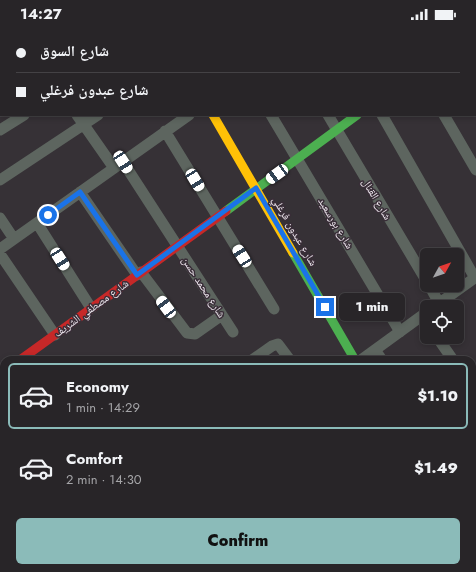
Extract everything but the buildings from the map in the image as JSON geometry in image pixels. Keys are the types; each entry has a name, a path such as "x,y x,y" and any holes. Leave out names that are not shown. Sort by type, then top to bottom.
{"street":[{"path":"0,130 22,116"},
{"path":"0,180 80,120 94,116"},
{"path":"0,249 188,116"},
{"name":"شارع عبدون فرغلي","path":"214,116 353,356"},
{"name":"شارع بورسعيد","path":"272,116 400,332"},
{"name":"شارع القنال","path":"329,116 420,270"},
{"name":"شارع مصطفي الشريف","path":"26,356 356,116"},
{"path":"383,116 474,281 445,300"},
{"path":"445,116 476,170"},
{"name":"شارع محمد حسن","path":"80,120 118,165 177,246 233,332"},
{"path":"165,131 274,309"},
{"path":"80,192 139,274 186,333 195,334 222,315"},
{"path":"0,218 14,239"},
{"path":"38,222 91,308"},
{"path":"0,254 55,335"},
{"path":"367,356 400,332 420,320"},
{"path":"258,356 272,346 278,344 287,356"},
{"path":"442,344 450,356"},
{"path":"375,350 379,356"}],"traffic: fast":[{"path":"226,211 356,116"},
{"path":"293,253 353,356"}],"traffic: slow":[{"path":"214,116 293,253"}],"traffic: jam":[{"path":"26,356 226,211"}],"route":[{"path":"48,215 80,192 137,275 256,188 325,307"}]}
